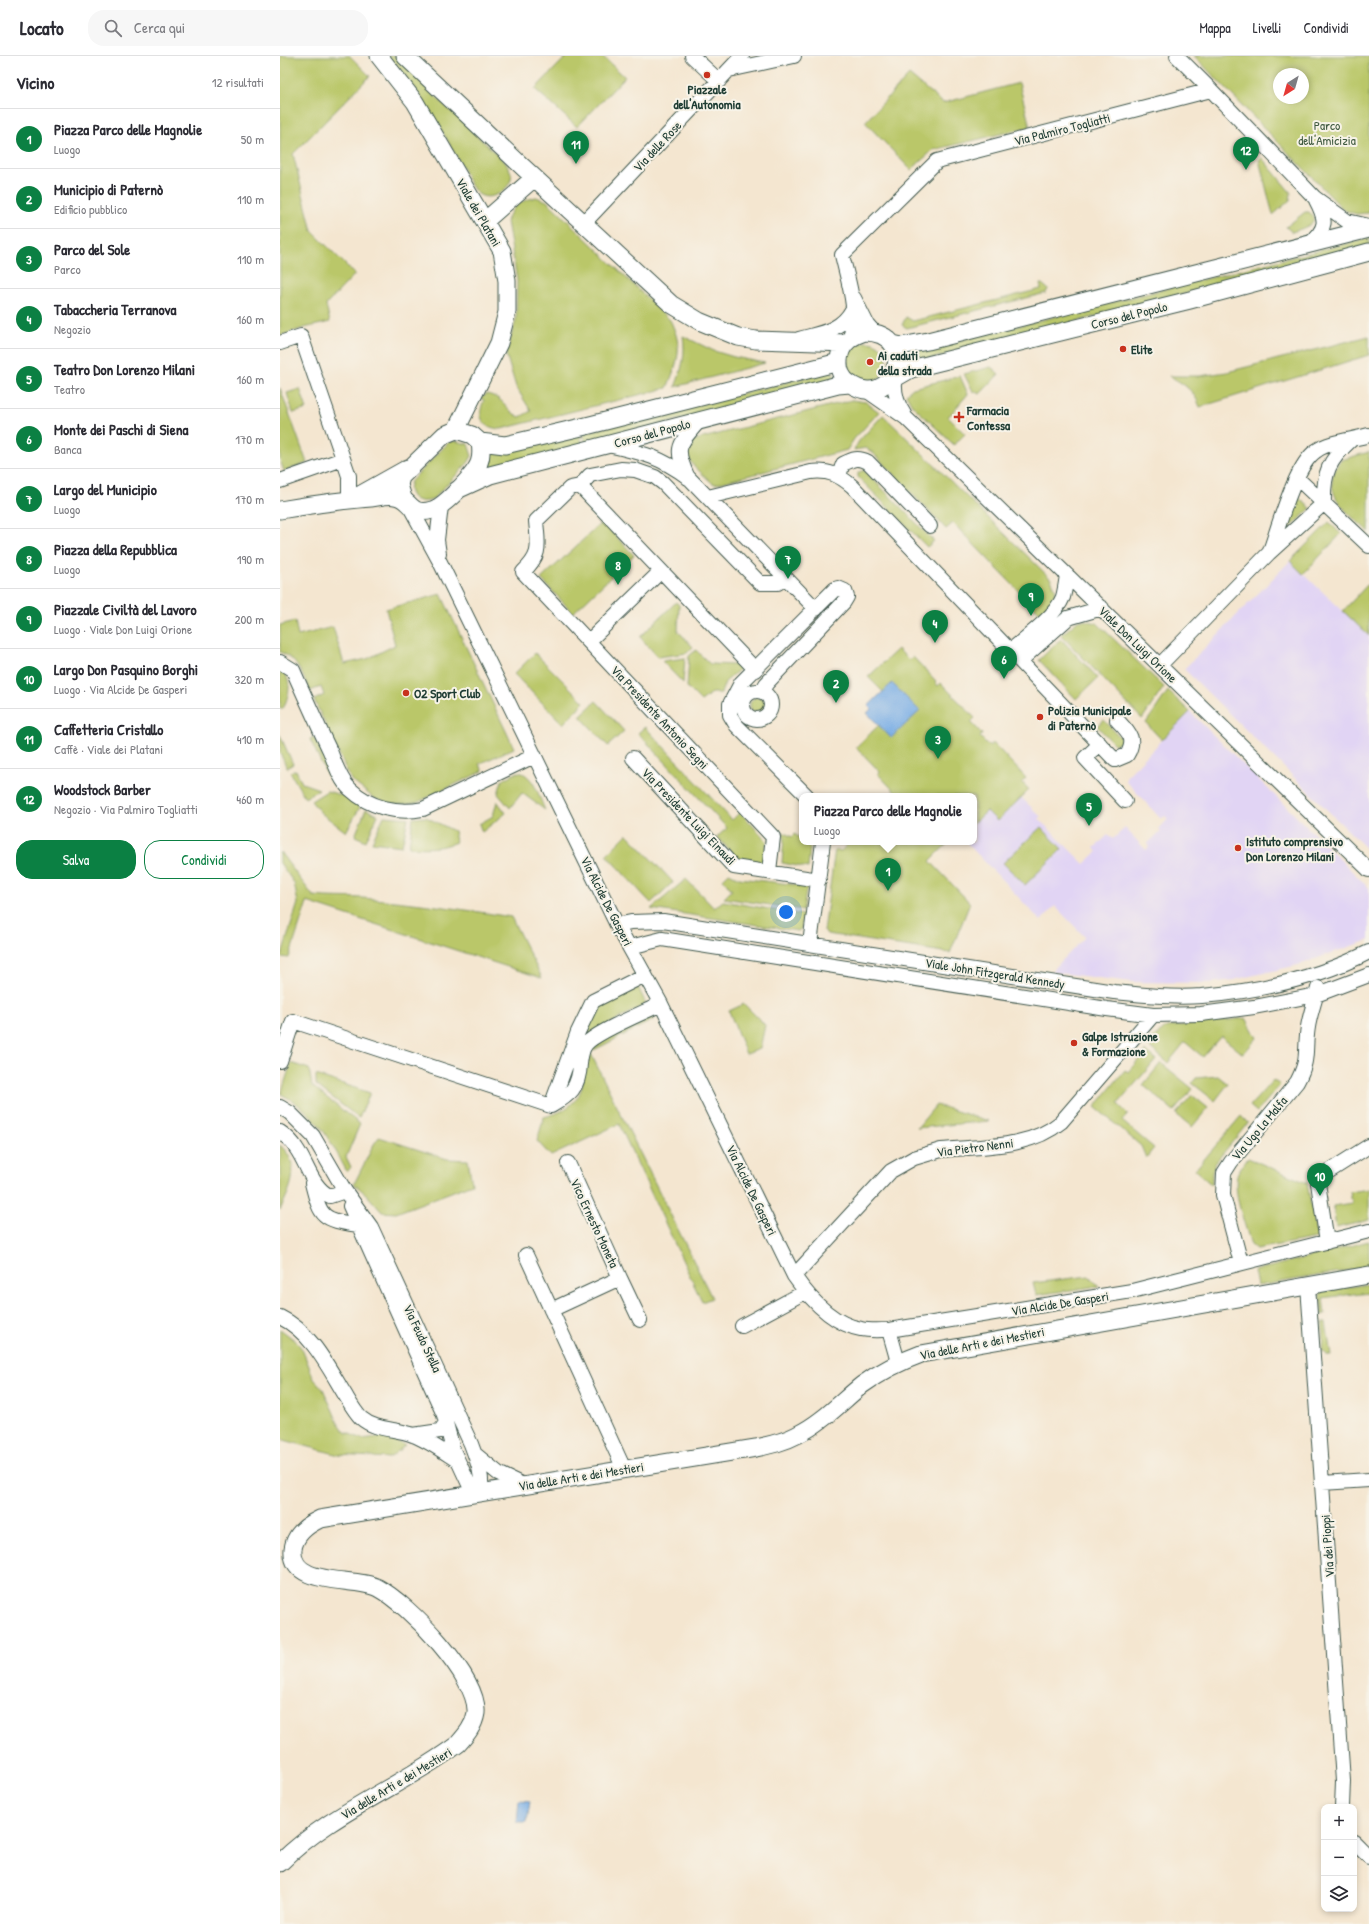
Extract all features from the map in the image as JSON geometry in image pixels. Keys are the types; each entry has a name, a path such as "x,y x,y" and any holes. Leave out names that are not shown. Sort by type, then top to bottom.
{"street":[{"name":"Viale dei Platani","path":"378,56 415,102 502,251 507,281 507,312 499,343 456,430"},
{"path":"405,56 534,178 671,304 699,321 738,337 756,340 789,342 848,341 865,332 874,332 884,336 893,344 896,355 893,377 896,398 906,418"},
{"path":"692,56 719,81"},
{"path":"729,70 794,56"},
{"path":"1178,56 1315,198 1347,221 1369,228"},
{"name":"Via delle Rose","path":"584,223 740,57"},
{"name":"Via Palmiro Togliatti","path":"852,294 842,255 937,161 1211,90"},
{"path":"485,221 534,178"},
{"path":"1310,244 1319,235 1324,222 1323,214 1315,198"},
{"name":"Corso del Popolo","path":"893,344 901,346 928,341 1369,228"},
{"name":"Corso del Popolo","path":"893,377 911,369 1190,300 1369,252"},
{"path":"852,294 853,330 841,352 839,362 842,374 857,386 906,418"},
{"path":"852,294 867,324 874,332"},
{"path":"789,342 838,327 848,319 852,310"},
{"path":"280,343 301,336 349,476 352,498"},
{"name":"Corso del Popolo","path":"480,442 505,445 839,362"},
{"path":"857,386 877,388 893,377"},
{"name":"Corso del Popolo","path":"457,490 490,475 838,385 857,386"},
{"name":"Viale Don Luigi Orione","path":"906,418 1369,870"},
{"path":"689,478 678,453 680,445 698,421"},
{"path":"280,510 352,498 394,495 407,502 418,511 425,512 441,506 479,465 482,455 480,442 472,435 456,430 444,434 401,477 399,485 407,502"},
{"path":"1269,553 1304,462 1316,451 1327,446 1369,435"},
{"path":"1324,503 1323,487 1328,469 1339,452 1351,440"},
{"path":"608,445 648,454 664,461 689,478 816,609"},
{"path":"839,475 843,464 853,459 860,458 868,462 930,526"},
{"path":"280,481 343,459"},
{"path":"352,498 413,464"},
{"path":"756,670 580,486 590,475 621,469 645,472 663,483 760,583 778,583 785,577"},
{"path":"708,497 811,472 824,470 839,475 852,486 1115,760"},
{"path":"1297,478 1369,546"},
{"name":"Via Presidente Antonio Segni","path":"580,486 570,488 536,521 537,552 534,561 523,572 589,640 773,837 769,871"},
{"name":"Via Alcide De Gasperi","path":"407,502 440,562 617,925 661,1004 794,1276 805,1292 832,1317 847,1325 862,1330 889,1330 1132,1291 1369,1231"},
{"path":"1160,665 1269,553 1324,503"},
{"path":"440,562 437,540 441,506"},
{"path":"589,640 662,571"},
{"path":"1036,637 1063,596 1067,575"},
{"path":"762,692 766,684 844,602 846,594 841,588 835,589 756,670 741,683 734,693 730,704 730,715 736,725 804,793"},
{"path":"1015,656 1036,637 1068,618 1102,608"},
{"path":"280,662 293,670 339,771 349,788 381,808 408,811 423,809 534,756"},
{"path":"1102,777 1112,766 1115,760 1127,755 1132,744 1131,736 1117,720"},
{"path":"1100,744 1085,758 1125,801"},
{"name":"Via Presidente Luigi Einaudi","path":"633,758 734,866 819,880"},
{"path":"810,944 823,845"},
{"name":"Viale John Fitzgerald Kennedy","path":"617,925 631,922 662,921 1114,992 1154,996 1201,996 1252,989 1320,986 1353,961 1369,952"},
{"name":"Viale John Fitzgerald Kennedy","path":"630,947 662,939 1107,1010 1152,1015 1201,1014 1254,1007 1320,986 1369,975"},
{"path":"551,1106 578,1032 593,1001 646,975"},
{"name":"Via Ugo La Malfa","path":"1242,1263 1223,1195 1224,1173 1231,1162 1297,1082 1303,1071 1307,1055 1307,1029 1320,986"},
{"path":"280,1061 293,1021 551,1106 569,1095 576,1086 580,1071 581,1054 586,1044 596,1036 661,1004"},
{"name":"Via Pietro Nenni","path":"794,1276 881,1181 902,1163 927,1153 942,1150 1028,1140 1052,1130 1061,1122 1152,1015"},
{"name":"Via Feudo Stella","path":"280,1107 290,1113 313,1136 345,1191 371,1227 476,1457 482,1481 477,1493"},
{"path":"280,1132 296,1147 310,1175 323,1193 330,1196 345,1191"},
{"path":"1327,1242 1318,1183 1323,1175 1369,1146"},
{"name":"Vico Ernesto Moneta","path":"551,1310 620,1278 568,1163"},
{"path":"310,1175 317,1202 325,1216 332,1221 358,1225"},
{"name":"Via Feudo Stella","path":"345,1191 358,1225 369,1245 444,1415 458,1461 477,1493"},
{"path":"526,1255 624,1469"},
{"name":"Via delle Arti e dei Mestieri","path":"280,1863 304,1841 458,1744 471,1729 476,1712 472,1692 467,1681 436,1639 397,1601 376,1587 357,1582 316,1577 306,1574 294,1559 294,1544 297,1537 306,1527 320,1518 756,1448 779,1443 798,1435 812,1426 831,1413 868,1381 898,1362 921,1354 1369,1275"},
{"path":"620,1278 640,1320"},
{"name":"Via dei Pioppi","path":"1308,1286 1343,1781 1342,1804"},
{"path":"742,1326 805,1292"},
{"path":"280,1317 289,1321 302,1332 321,1353 360,1417 371,1425 413,1435 473,1469 476,1457"},
{"path":"889,1330 898,1362"},
{"path":"413,1435 440,1430 446,1423"},
{"path":"458,1461 458,1448 465,1449 498,1473 523,1485"},
{"path":"1322,1483 1369,1480"},
{"path":"1357,1845 1369,1857"}],"shaded area":[{"path":"1290,561 1369,636 1369,851 1184,669"},
{"name":"Istituto comprensivo Don Lorenzo Milani","path":"1190,712 1369,888 1369,940 1298,965 1233,980 1209,983 1132,982 1051,972 1085,937 1055,906 1041,921 969,845 977,845 977,820 987,811 997,821 1021,797 1041,817 1039,819 1084,864 1097,852 1094,848 1108,835 1113,839 1125,828 1146,850 1149,847 1147,844 1161,831 1159,829 1168,819 1165,816 1161,819 1126,781 1126,777"}],"green space":[{"path":"280,56 350,56 370,76 293,154 312,231 355,274 326,305 330,322 304,328 280,336"},
{"path":"388,56 395,56 420,79 419,81 505,162 510,170 511,177 509,183 503,191 494,196 484,197 474,190 446,137 419,95"},
{"path":"567,56 602,56 625,77 577,127 535,89"},
{"name":"Parco dell'Amicizia","path":"1194,56 1369,56 1369,213 1356,214 1344,210"},
{"path":"909,75 943,103 1019,83 1030,127 933,150 911,170 865,122"},
{"path":"1262,158 1291,193 1290,200 1273,215 1259,160"},
{"path":"536,197 547,201 670,320 677,339 678,354 667,388 501,429 490,427 483,421 481,412 484,400 480,398 487,394 494,396 520,417 531,411 516,387 506,354 516,320 517,280 507,221 514,207 526,200"},
{"path":"1305,212 1309,212 1314,219 1309,225 1292,232 1286,227"},
{"path":"1369,238 1369,247 909,364 906,354"},
{"path":"1040,284 1048,289 1046,293 907,328 902,325 906,317 913,321 1041,289"},
{"path":"683,336 714,351 734,357 765,363 675,387 683,362"},
{"path":"1369,336 1369,355 1200,407 1195,396 1188,388 1169,376 1199,376 1227,372"},
{"path":"867,342 881,348 887,362 881,376 867,382 853,376 847,362 853,348"},
{"path":"991,367 999,374 980,394 973,391 964,374"},
{"path":"832,371 836,380 586,443 583,433"},
{"path":"960,376 968,394 948,417 965,434 954,445 912,405 906,394 913,388"},
{"path":"280,388 307,463 284,471 280,460"},
{"path":"300,389 307,409 293,413 287,393"},
{"path":"852,400 866,402 879,412 854,439 847,450 716,484 712,483 696,468 685,451 691,441"},
{"path":"883,415 1051,579 1056,591 1051,602 1040,613 953,523 946,529 873,453 866,448 854,450 859,441"},
{"path":"580,434 582,444 485,472 489,451"},
{"path":"455,441 468,444 472,456 468,463 432,500 422,501 414,498 410,491 411,481 449,442"},
{"path":"1369,452 1369,532 1344,509 1334,492 1332,482 1334,471 1341,460"},
{"path":"864,470 934,541 927,547 858,477 858,473"},
{"path":"1296,496 1311,508 1282,535"},
{"path":"602,522 634,555 573,613 541,579"},
{"path":"1329,522 1341,534 1303,574 1290,561"},
{"path":"1369,583 1369,636 1343,611"},
{"name":"O2 Sport Club","path":"441,594 514,748 479,764 483,771 418,802 392,804 375,799 351,780 314,700 324,695 321,687 310,691 299,668 291,659 280,652 280,625 295,621 298,636 333,627 344,664 367,659 395,645 386,609"},
{"path":"676,602 679,605 678,631 693,647 687,653 658,657 640,637"},
{"path":"1083,620 1097,623 1164,687 1142,719 1061,635 1078,621"},
{"path":"1061,639 1098,678 1076,699 1039,660"},
{"path":"898,649 909,660 913,657 936,681 935,682 938,686 941,683 975,718 971,722 982,734 980,737 989,746 993,743 1026,778 1022,782 1029,790 997,821 987,811 977,820 977,793 896,793 878,774 880,772 856,747 879,725 891,738 892,683 883,692 868,677"},
{"path":"696,650 710,664 737,665 741,668 725,682 721,693 712,693 701,701 687,687 689,656"},
{"path":"535,653 584,702 563,724 514,674"},
{"path":"685,658 683,683 662,661"},
{"path":"280,669 284,673 289,683 287,698 283,709 280,709"},
{"path":"1168,691 1190,712 1162,740 1146,723"},
{"path":"758,697 764,699 766,705 764,711 758,713 752,711 750,705 752,699"},
{"path":"596,701 624,731 608,746 580,716"},
{"path":"1104,720 1121,738 1119,744 1114,744 1097,726"},
{"path":"645,727 732,820 740,812 767,841 763,863 738,859 717,837 727,828 638,733"},
{"path":"280,735 293,764 287,768 280,753"},
{"path":"314,737 332,773 327,775 310,739"},
{"path":"296,770 302,783 319,789 305,798 290,772"},
{"path":"518,772 524,774 532,781 545,810 522,793 510,808 498,794 502,780"},
{"path":"327,791 348,797 360,807 346,832 321,813 311,801"},
{"path":"497,801 506,813 482,832 479,824 493,816"},
{"path":"366,809 378,815 366,841 355,836"},
{"path":"384,816 408,818 402,846 372,842"},
{"path":"426,817 454,831 456,842 439,847 409,847 413,818"},
{"path":"1041,827 1062,849 1025,885 1003,863"},
{"path":"783,832 792,837 795,834 799,838 799,845 807,845 810,848 808,868 782,863"},
{"path":"627,834 673,882 651,903 606,855"},
{"path":"847,845 946,845 930,861 970,903 950,953 827,934 824,931 835,849 841,851"},
{"path":"280,852 313,896 362,898 511,917 542,978 307,902 289,958 281,957 298,903 294,883 280,863"},
{"path":"729,873 739,878 807,886 803,910 724,898 732,890 723,879"},
{"path":"686,879 714,908 723,901 804,915 801,929 798,931 651,909"},
{"path":"638,987 646,1004 602,1028 575,1068 565,1091 564,1078 592,1014 599,1007"},
{"path":"744,1004 765,1025 760,1049 746,1054 729,1011"},
{"path":"650,1013 653,1020 590,1052 712,1298 702,1302 619,1124 551,1156 537,1141 544,1117 555,1114 566,1108 579,1095 583,1081 583,1068 591,1044"},
{"path":"1246,1018 1257,1038 1243,1054 1221,1036 1203,1057 1185,1042 1168,1063 1146,1044 1167,1027"},
{"path":"1146,1051 1156,1059 1118,1104 1128,1114 1122,1121 1154,1148 1146,1158 1141,1146 1095,1107 1125,1070 1128,1072"},
{"path":"291,1063 309,1069 312,1086 360,1124 346,1157 351,1167 347,1172 334,1148 313,1118 304,1109 281,1094"},
{"path":"1161,1063 1193,1089 1174,1111 1143,1085"},
{"path":"316,1075 370,1093 359,1118 316,1085"},
{"path":"1218,1076 1228,1084 1215,1101 1192,1083 1196,1078"},
{"path":"1273,1080 1280,1085 1257,1112 1250,1106"},
{"path":"1192,1095 1208,1108 1192,1127 1176,1114"},
{"path":"936,1105 989,1121 917,1128"},
{"path":"1241,1116 1248,1123 1215,1163 1212,1173 1212,1185 1195,1170"},
{"path":"379,1137 447,1159 468,1160 472,1184 396,1213 382,1212 366,1194 354,1184"},
{"path":"280,1145 291,1160 293,1169 291,1185 280,1210"},
{"path":"1248,1158 1307,1183 1317,1238 1256,1249 1251,1245 1240,1209 1236,1189 1238,1173"},
{"path":"1369,1189 1369,1220 1336,1228 1333,1206 1352,1203 1350,1192"},
{"path":"1369,1241 1369,1267 1257,1286 1254,1271"},
{"path":"1089,1276 1099,1286 1036,1295 1033,1283"},
{"path":"1369,1284 1369,1292 1323,1298 1325,1314 1322,1315 1320,1294 1322,1291"},
{"path":"1323,1322 1326,1322 1331,1356 1327,1356 1322,1351"},
{"path":"280,1329 296,1341 302,1349 314,1379 323,1389 338,1422 345,1432 362,1439 386,1436 405,1445 390,1458 339,1455 280,1439"}],"water":[{"path":"892,683 920,711 891,738 867,713 871,709 868,706"},
{"path":"519,1800 530,1801 527,1822 517,1822"}],"place":[{"name":"Piazzale dell'Autonomia","path":"707,75"},
{"name":"Caffetteria Cristallo","path":"576,164"},
{"name":"Woodstock Barber","path":"1246,170"},
{"name":"Elite","path":"1123,349"},
{"name":"Ai caduti della strada","path":"870,362"},
{"name":"Farmacia Contessa","path":"959,417"},
{"name":"Largo del Municipio","path":"788,579"},
{"name":"Piazza della Repubblica","path":"618,585"},
{"name":"Piazzale Civiltà del Lavoro","path":"1031,616"},
{"name":"Tabaccheria Terranova","path":"935,643"},
{"name":"Monte dei Paschi di Siena","path":"1004,679"},
{"name":"O2 Sport Club","path":"406,693"},
{"name":"Municipio di Paternò","path":"836,703"},
{"name":"Polizia Municipale di Paternò","path":"1040,717"},
{"name":"Parco del Sole","path":"938,759"},
{"name":"Teatro Don Lorenzo Milani","path":"1089,826"},
{"name":"Istituto comprensivo Don Lorenzo Milani","path":"1238,848"},
{"name":"Piazza Parco delle Magnolie","path":"888,891"},
{"name":"Galpe Istruzione & Formazione","path":"1074,1043"},
{"name":"Largo Don Pasquino Borghi","path":"1320,1196"}]}
